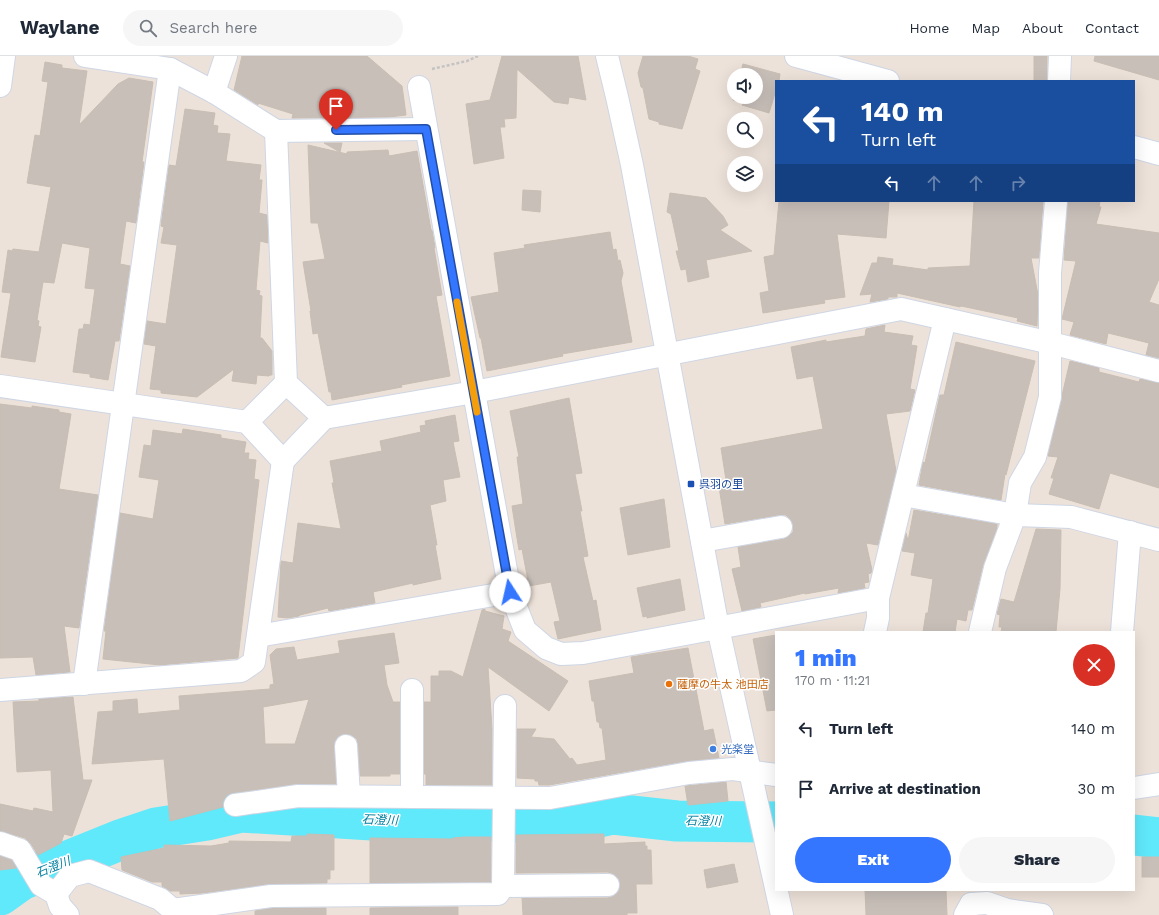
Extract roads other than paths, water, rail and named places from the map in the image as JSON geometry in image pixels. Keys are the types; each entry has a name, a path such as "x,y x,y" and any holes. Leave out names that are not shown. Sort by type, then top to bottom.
{"street":[{"path":"0,86 4,56"},
{"path":"85,56 170,68 214,92 276,131 426,129"},
{"path":"214,92 226,56"},
{"path":"607,56 632,165 718,628 775,884"},
{"path":"796,56 884,80"},
{"path":"1059,80 1060,56"},
{"path":"84,684 170,68"},
{"path":"419,87 510,592 525,630 546,648 561,654 583,653 878,598"},
{"path":"276,131 286,383 324,418"},
{"path":"1135,147 1159,154"},
{"path":"980,631 995,568 1016,515 1020,483 1035,457 1050,397 1050,273 1056,202"},
{"path":"0,690 241,671 254,662 283,461 324,418 474,392 901,309 1051,343 1159,371"},
{"path":"875,631 878,618 878,598 944,319"},
{"path":"247,422 286,383"},
{"path":"0,386 247,422 283,461"},
{"path":"903,495 1016,515 1071,517 1159,540"},
{"path":"702,541 782,527"},
{"path":"1122,631 1130,532"},
{"path":"258,636 510,592"},
{"path":"412,690 412,797"},
{"path":"49,890 70,876 89,871 160,899 173,910 270,896 498,894 503,886 505,706"},
{"path":"346,746 349,796"},
{"path":"235,805 298,796 550,798 689,773 733,769 752,781 775,775"},
{"path":"1135,788 1159,784"},
{"path":"0,843 20,850 68,915"},
{"path":"503,886 608,885"},
{"path":"777,891 782,915"},
{"path":"965,915 971,904 987,903 1007,912 1042,915"}],"waterway":[{"name":"石澄川","path":"0,895 21,880 120,840 156,828 207,820 241,812 388,821 472,820 532,823 576,822 613,814 677,821 775,822"},
{"name":"石澄川","path":"1135,835 1159,838"}],"place":[{"name":"呉羽の里","path":"691,484"},
{"name":"薩摩の牛太 池田店","path":"669,684"},
{"name":"光楽堂","path":"713,749"}]}
